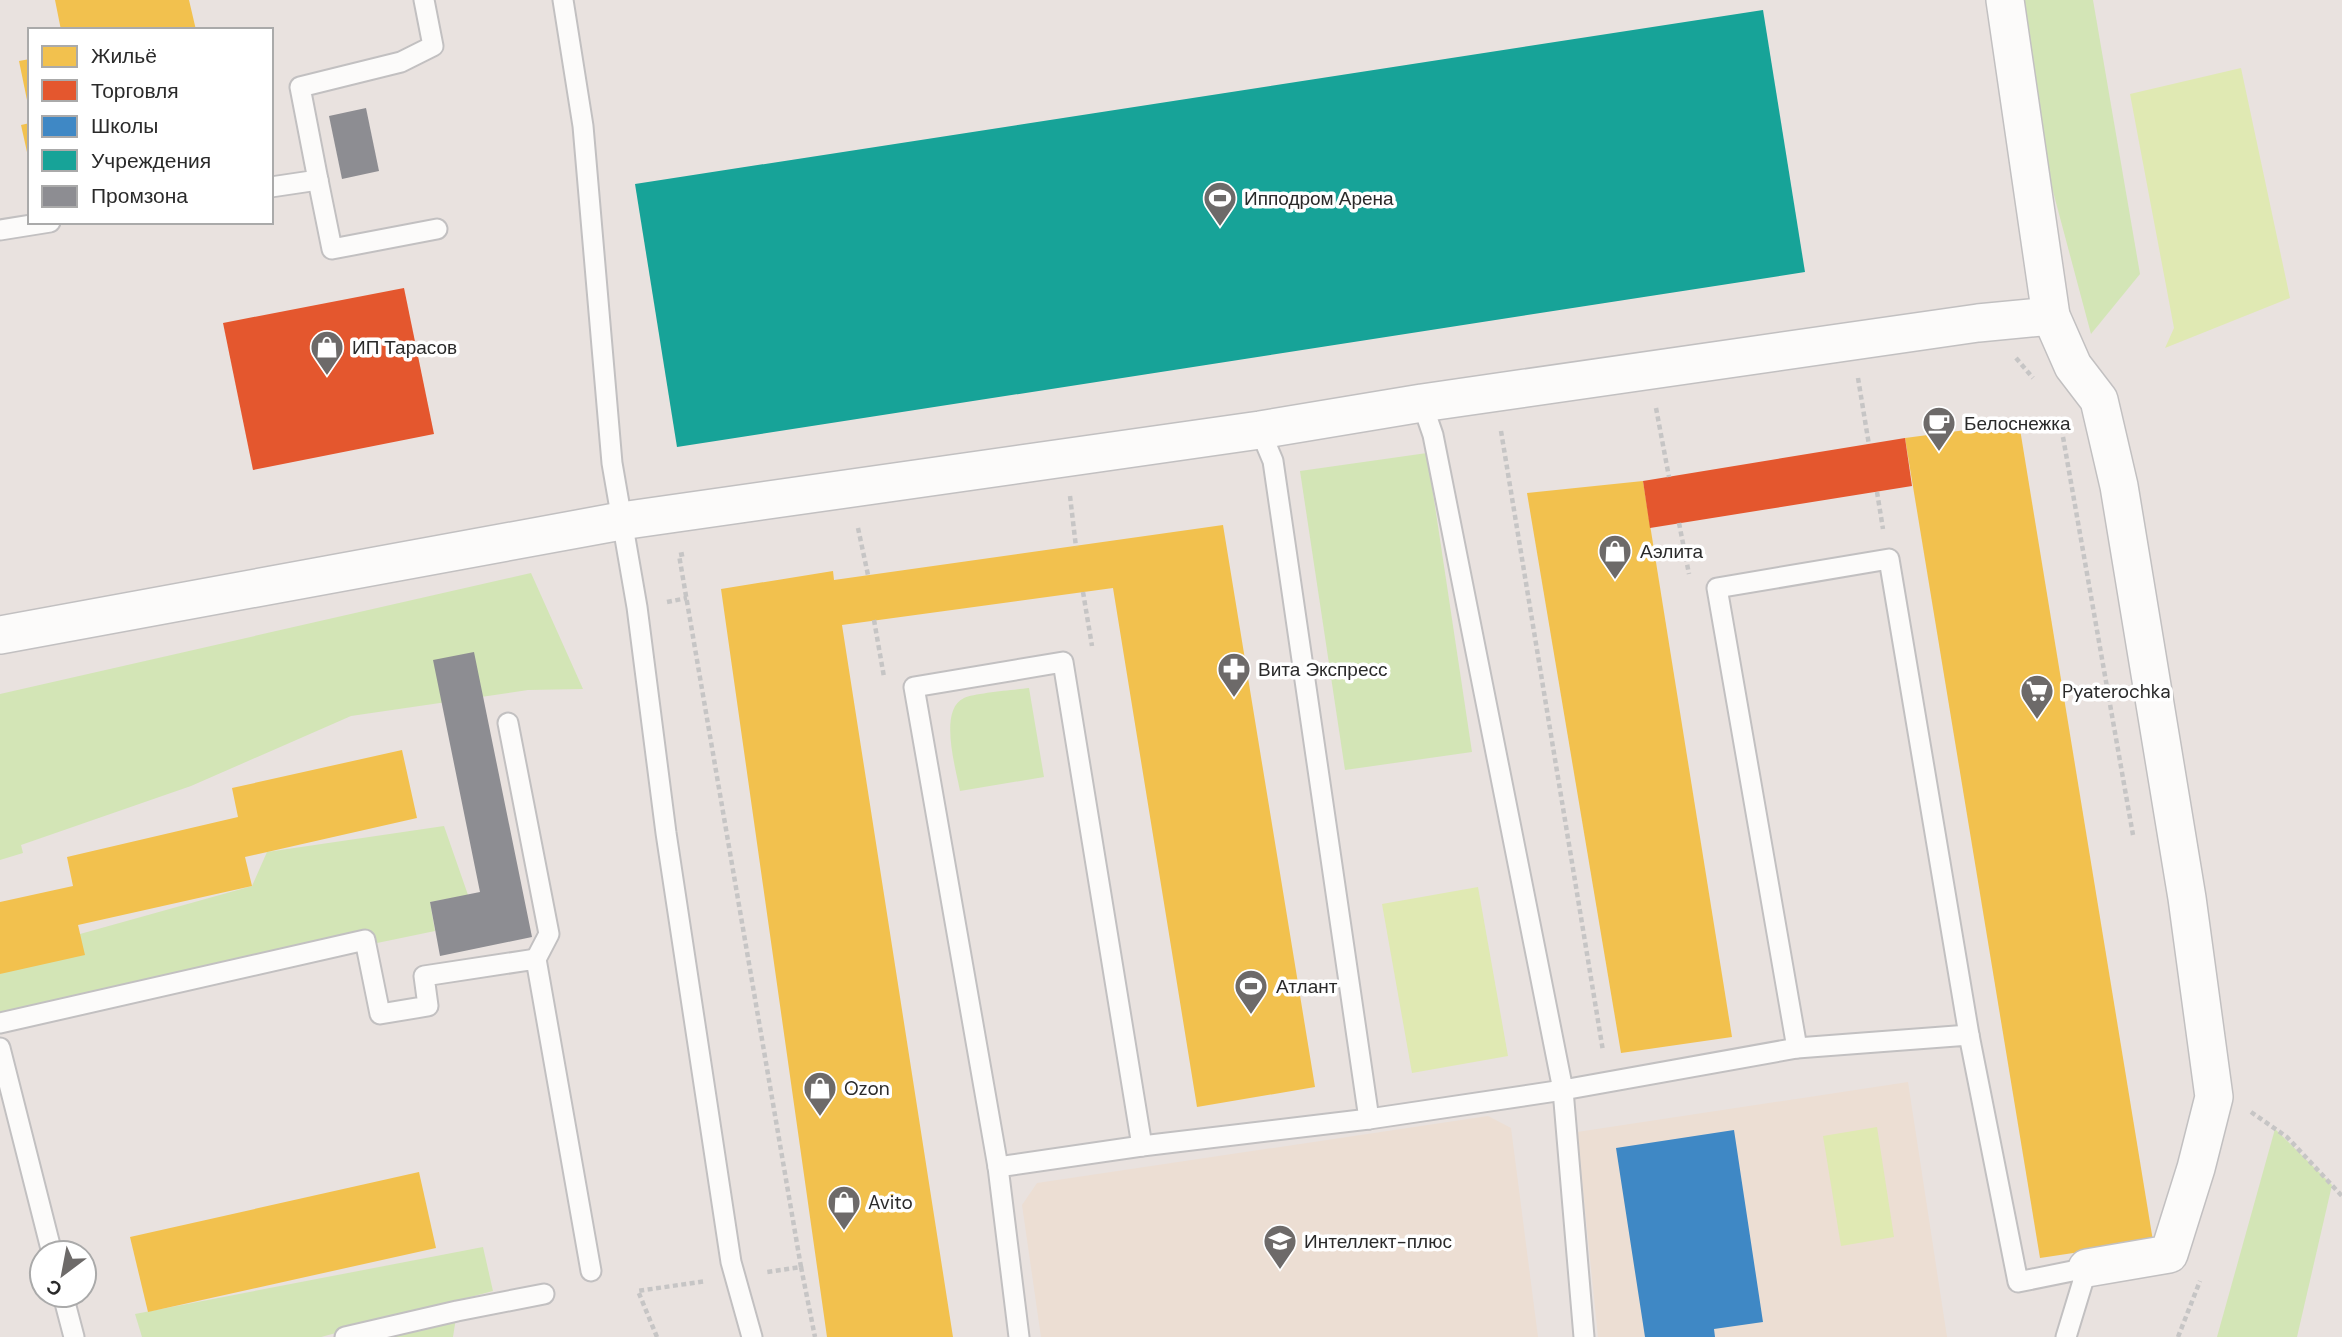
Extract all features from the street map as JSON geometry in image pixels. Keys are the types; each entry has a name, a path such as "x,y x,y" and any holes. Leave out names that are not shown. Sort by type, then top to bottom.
{"street":[{"path":"2005,0 2051,316 2073,366 2099,400 2119,486 2187,898 2214,1097 2196,1168 2169,1254 2087,1268"},
{"path":"0,635 621,521 1260,430 1422,403 1978,323 2051,316"}],"lane":[{"path":"424,0 433,47 401,62 300,87 332,249 437,229"},
{"path":"564,0 583,125 612,463 637,607 668,846 734,1277 752,1337"},
{"path":"273,187 318,180"},
{"path":"0,230 38,224"},
{"path":"1422,403 1433,435 1563,1090 1584,1337"},
{"path":"1260,430 1273,461 1369,1119"},
{"path":"1797,1048 1717,588 1889,559 1969,1035 2018,1282 2087,1268 2066,1337"},
{"path":"1019,1337 998,1167 914,687 1063,662 1142,1146"},
{"path":"508,723 549,934 536,959 591,1270"},
{"path":"0,1023 365,940 380,1014 428,1006 424,976 536,959"},
{"path":"998,1167 1142,1146 1369,1119 1563,1090 1797,1048 1969,1035"},
{"path":"0,1048 48,1239"},
{"path":"345,1337 544,1294"},
{"path":"67,1309 74,1337"}],"path":[{"path":"2013,355 2035,380"},
{"path":"1857,374 1869,445"},
{"path":"1668,403 1655,407 1669,477"},
{"path":"1500,422 1605,1064"},
{"path":"2063,436 2135,849"},
{"path":"1069,488 1076,547"},
{"path":"1679,523 1690,577"},
{"path":"858,524 867,575"},
{"path":"693,553 679,555 815,1337"},
{"path":"2214,1097 2253,1114 2287,1137 2342,1196"},
{"path":"657,1337 638,1291 801,1267"}],"shaded area":[{"path":"1908,1082 1947,1337 1598,1337 1577,1132"},
{"name":"Интеллект-плюс","path":"1488,1116 1511,1128 1538,1337 1041,1337 1022,1205 1037,1183"}],"green space":[{"path":"2002,0 2093,0 2140,274 2091,334"},
{"path":"2241,68 2290,298 2165,348 2174,328 2130,94"},
{"path":"1427,453 1472,752 1345,770 1300,471"},
{"path":"531,573 583,689 528,690 351,716 191,786 21,845 23,853 0,860 0,694"},
{"path":"1029,688 1044,777 960,791 950,727 956,705 969,696"},
{"path":"444,826 468,895 430,902 435,931 0,1021 0,974 80,934 252,886 267,852"},
{"path":"1478,887 1508,1056 1412,1073 1382,904"},
{"path":"1877,1127 1894,1237 1841,1246 1823,1136"},
{"path":"2275,1129 2332,1185 2297,1337 2217,1337"},
{"path":"483,1247 493,1291 321,1337 142,1337 135,1314"},
{"path":"457,1311 453,1337 345,1337"}],"building: Жильё":[{"path":"55,0 189,0 196,28 77,27 61,28"},
{"path":"28,59 28,100 27,100 19,61"},
{"path":"28,123 28,156 21,125"},
{"path":"2019,423 2153,1241 2040,1258 1905,438"},
{"path":"1643,481 1732,1037 1621,1053 1527,493"},
{"path":"1223,525 1315,1087 1197,1107 1113,588 842,625 953,1337 827,1337 721,589 833,571 834,580"},
{"path":"402,750 417,818 245,857 252,886 78,925 85,955 0,974 0,902 73,886 67,857 238,817 232,788"},
{"path":"419,1172 436,1248 148,1312 130,1237"}],"building: Торговля":[{"path":"404,288 434,434 253,470 223,323"},
{"path":"1905,438 1912,486 1650,528 1643,481"}],"building: Школы":[{"path":"1734,1130 1763,1322 1714,1329 1715,1337 1645,1337 1616,1148"}],"building: Учреждения":[{"name":"Ипподром Арена","path":"1763,10 1805,272 677,447 635,184"}],"building: Промзона":[{"path":"366,108 379,171 342,179 329,116"},
{"path":"474,652 532,937 440,956 430,902 480,892 433,660"}],"place":[{"name":"Ипподром Арена","path":"1220,228"},
{"name":"ИП Тарасов","path":"327,377"},
{"name":"Белоснежка","path":"1939,453"},
{"name":"Аэлита","path":"1615,581"},
{"name":"Вита Экспресс","path":"1234,699"},
{"name":"Pyaterochka","path":"2037,721"},
{"name":"Атлант","path":"1251,1016"},
{"name":"Ozon","path":"820,1118"},
{"name":"Avito","path":"844,1232"},
{"name":"Интеллект-плюс","path":"1280,1271"}]}
